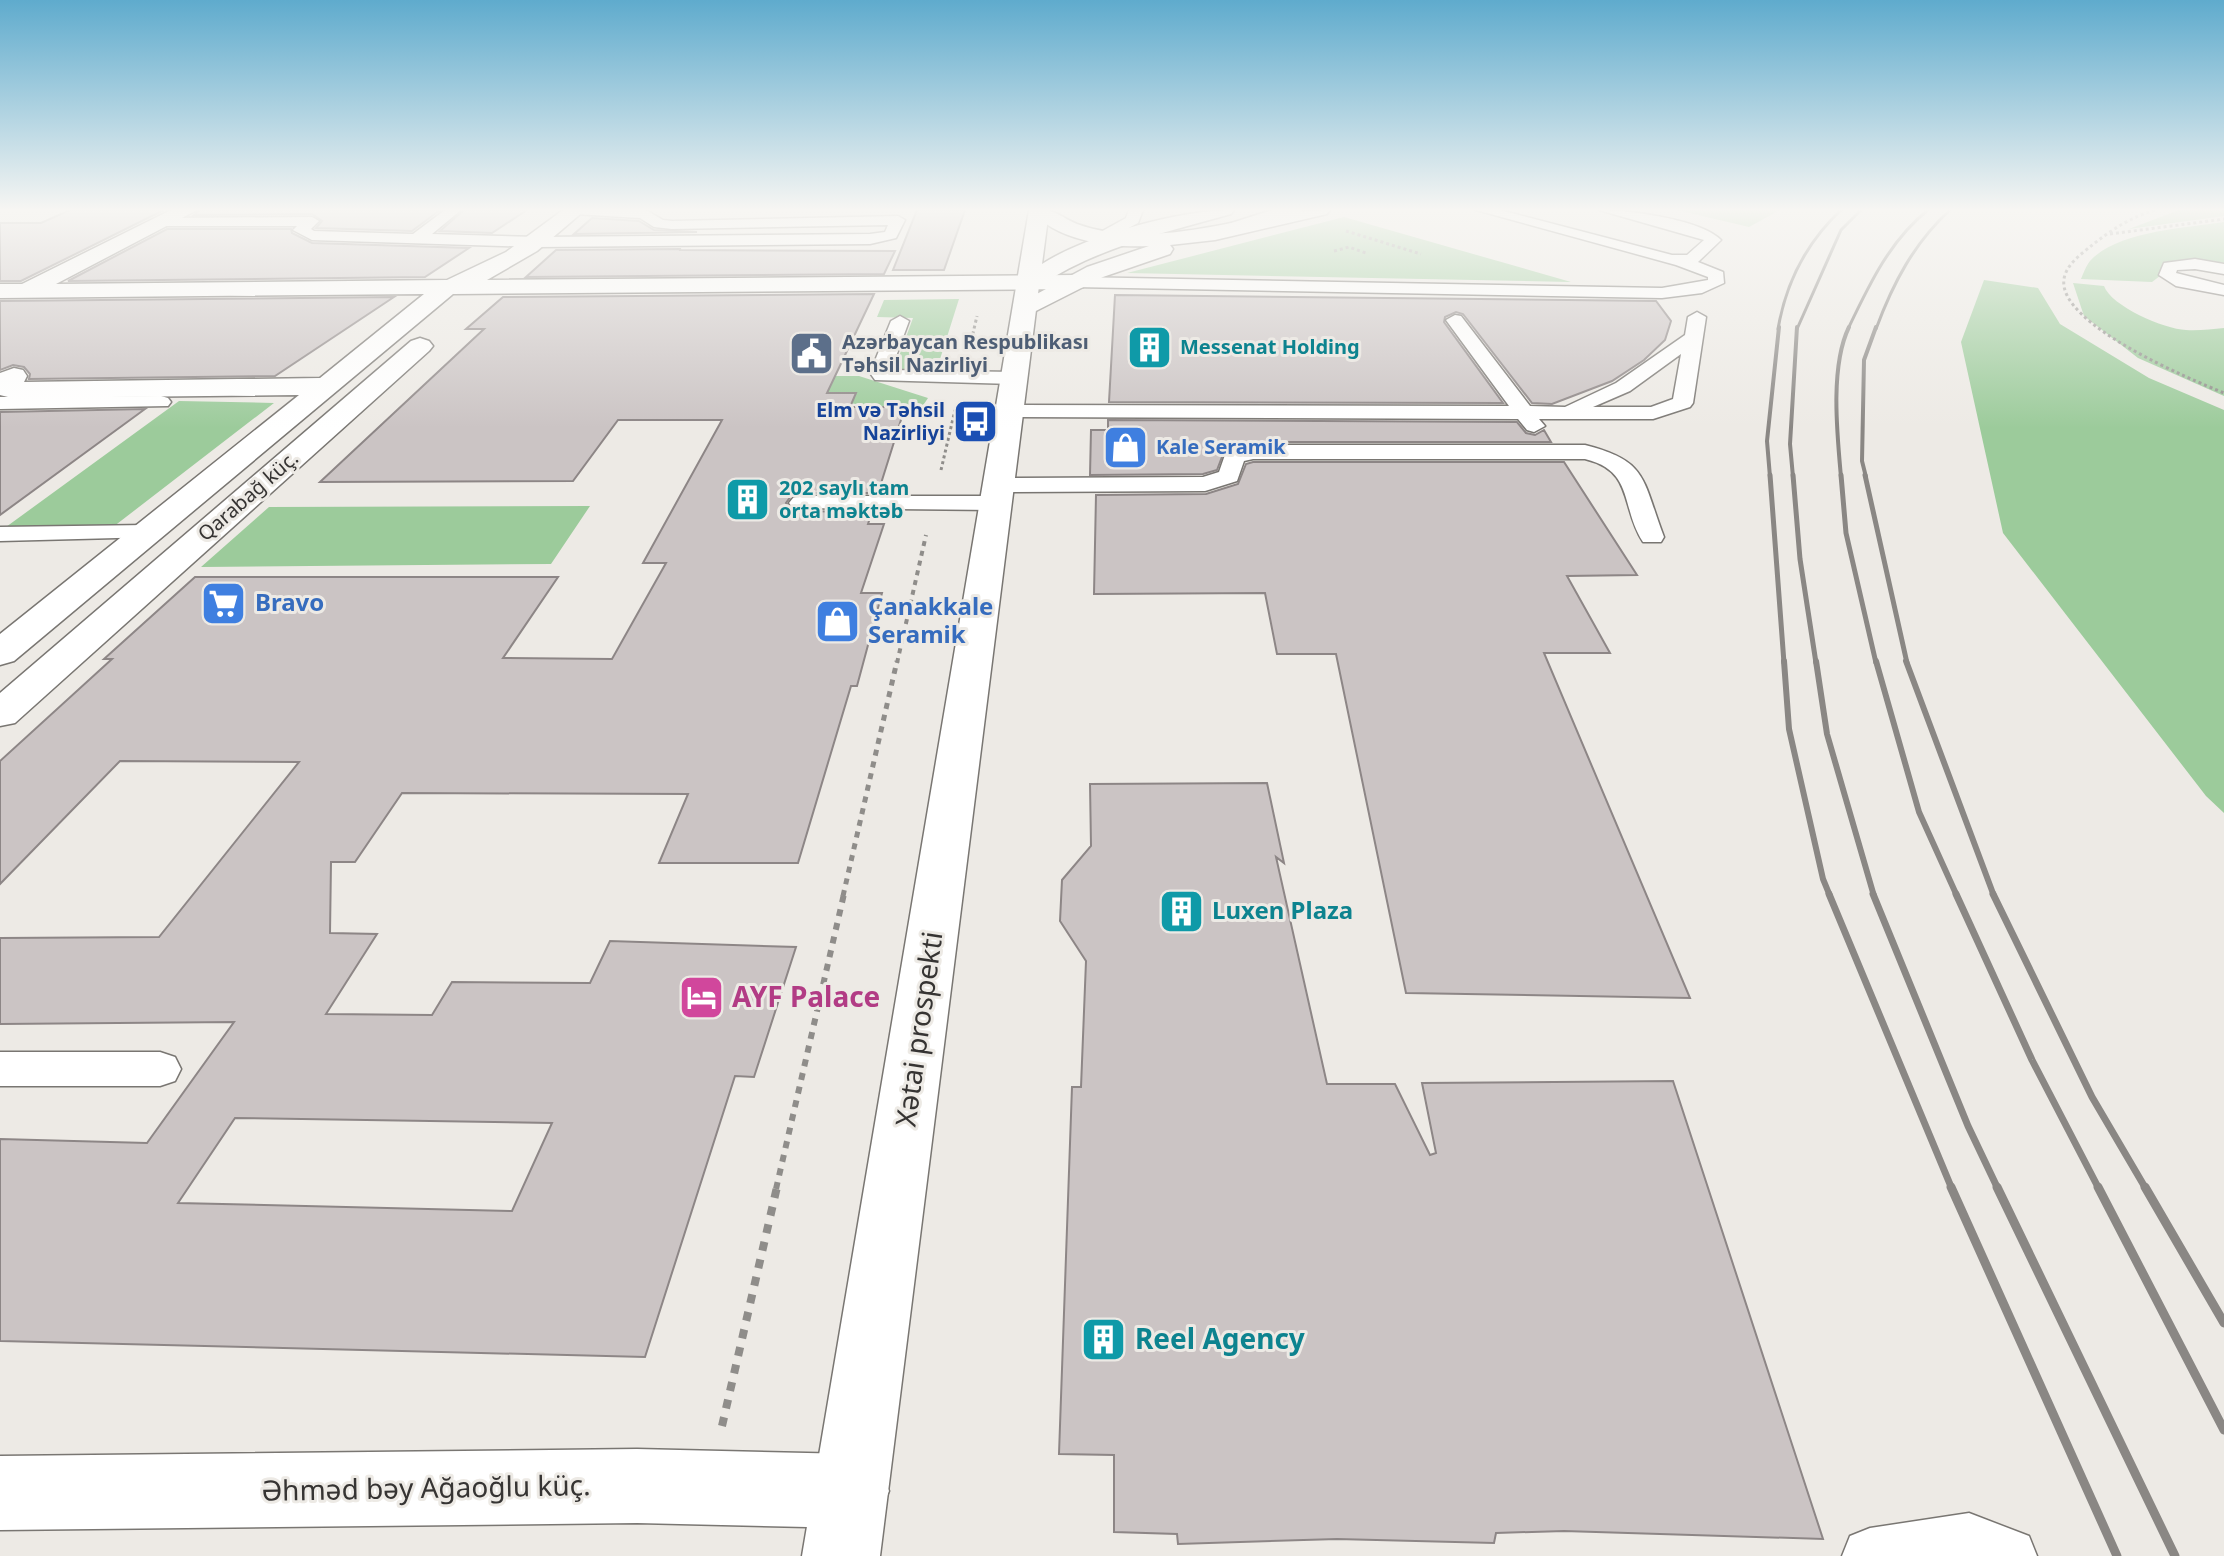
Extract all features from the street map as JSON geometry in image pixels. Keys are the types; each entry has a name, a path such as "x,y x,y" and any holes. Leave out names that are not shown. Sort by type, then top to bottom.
{"main road":[{"path":"0,302 11,291 29,283"},
{"path":"11,291 445,289 478,283"},
{"name":"Qarabağ küç.","path":"0,714 484,283"},
{"path":"754,283 1046,283"},
{"name":"Xətai prospekti","path":"846,1523 1028,283"},
{"path":"1026,309 1074,283"},
{"name":"Qarabağ küç.","path":"0,653 445,289"},
{"path":"14,376 1,383 2,387 12,390 326,386"},
{"name":"Əhməd bəy Ağaoğlu küç.","path":"0,1493 621,1486 708,1488 846,1523"}],"lane":[{"path":"1097,283 1434,292 1662,293 1702,288 1716,283"},
{"path":"2185,283 2224,290"},
{"path":"1455,320 1551,453"},
{"path":"900,321 880,373 882,376 1013,378"},
{"path":"1009,411 1525,413 1561,413 1653,413 1683,403 1696,327 1623,387 1561,413"},
{"path":"0,403 161,402"},
{"path":"801,503 934,503 997,494 1205,484 1229,476 1234,457 1253,452 1585,452 1609,458 1627,470 1652,537"},
{"path":"0,534 147,532"},
{"path":"0,1069 160,1069"},
{"path":"1870,1556 1969,1541 2009,1556"}],"path":[{"path":"2064,283 2070,303 2108,336 2224,393"},
{"path":"708,1488 984,284"}],"green space":[{"path":"1983,283 2038,288 2060,324 2149,378 2224,410 2224,813 2206,796 2003,533 1961,342"},
{"path":"2073,283 2104,286 2127,308 2165,326 2191,330 2224,328 2224,396 2138,358 2084,316"},
{"path":"959,299 935,375 919,370 894,370 913,318 877,317 884,300"},
{"path":"835,376 859,376 928,398 922,407 878,406 853,404 810,393 833,381"},
{"path":"179,401 274,403 113,527 6,527"},
{"path":"590,506 551,564 201,567 269,507"}],"building":[{"path":"874,294 827,393 856,393 850,407 905,407 878,493 801,493 791,496 786,503 793,511 872,512 868,524 884,524 861,593 882,593 857,686 851,686 798,863 659,863 688,794 402,793 355,862 331,862 330,933 377,934 326,1014 432,1015 452,982 590,983 610,941 796,947 754,1077 735,1076 645,1357 0,1341 0,1139 147,1143 234,1022 0,1024 0,938 159,937 299,762 120,761 0,884 0,761 112,659 104,659 195,577 558,577 503,658 612,659 666,563 643,563 722,420 618,420 573,481 320,482 484,329 466,329 503,297","holes":["235,1118 552,1123 512,1211 178,1203"]},
{"path":"1115,295 1656,301 1671,321 1665,340 1644,360 1612,381 1552,404 1532,403 1463,314 1456,312 1445,317 1444,322 1503,403 1109,402"},
{"path":"394,297 275,376 29,379 30,374 24,367 13,365 0,370 0,301"},
{"path":"145,409 0,515 0,412"},
{"path":"1108,420 1517,422 1526,433 1535,435 1544,430 1551,442 1253,442 1225,449 1217,470 1203,474 1090,475 1091,430 1108,430"},
{"path":"1564,462 1637,575 1567,576 1610,653 1544,653 1690,998 1406,993 1336,654 1277,654 1265,593 1094,594 1096,495 1206,494 1238,484 1246,464"},
{"path":"1267,783 1284,863 1276,857 1327,1084 1395,1084 1430,1155 1436,1153 1422,1083 1673,1081 1823,1539 1564,1531 1496,1533 1494,1543 1337,1539 1178,1544 1177,1534 1114,1532 1114,1455 1059,1454 1072,1087 1081,1087 1086,961 1060,921 1062,880 1091,846 1090,784"}],"railway":[{"path":"1778,329 1791,283"},
{"path":"1797,329 1818,283"},
{"path":"1849,327 1872,283"},
{"path":"1876,329 1897,283"},
{"path":"1770,477 1767,441 1779,327"},
{"path":"1793,477 1790,444 1797,327"},
{"path":"1841,477 1837,380 1849,327"},
{"path":"1866,477 1862,461 1864,360 1876,327"},
{"path":"1770,475 1784,663"},
{"path":"1793,475 1800,559 1816,663"},
{"path":"1841,475 1846,533 1876,663"},
{"path":"1865,475 1907,663"},
{"path":"1784,661 1789,729 1823,879 1830,896"},
{"path":"1816,661 1827,734 1874,896"},
{"path":"1876,661 1919,812 1957,896"},
{"path":"1906,661 1994,896"},
{"path":"1829,894 1952,1189"},
{"path":"1873,894 1968,1126 1998,1189"},
{"path":"1956,894 2032,1060 2099,1189"},
{"path":"1993,894 2092,1097 2146,1189"},
{"path":"1951,1187 2117,1556"},
{"path":"1997,1187 2175,1556"},
{"path":"2098,1187 2224,1430"},
{"path":"2145,1187 2224,1323"}],"place":[{"name":"Messenat Holding","path":"1149,347"},
{"name":"Azərbaycan Respublikası Təhsil Nazirliyi","path":"811,354"},
{"name":"Elm və Təhsil Nazirliyi","path":"976,422"},
{"name":"Kale Seramik","path":"1125,447"},
{"name":"202 saylı tam orta məktəb","path":"748,500"},
{"name":"Bravo","path":"224,603"},
{"name":"Çanakkale Seramik","path":"837,621"},
{"name":"Luxen Plaza","path":"1181,911"},
{"name":"AYF Palace","path":"701,997"},
{"name":"Reel Agency","path":"1104,1339"}]}
